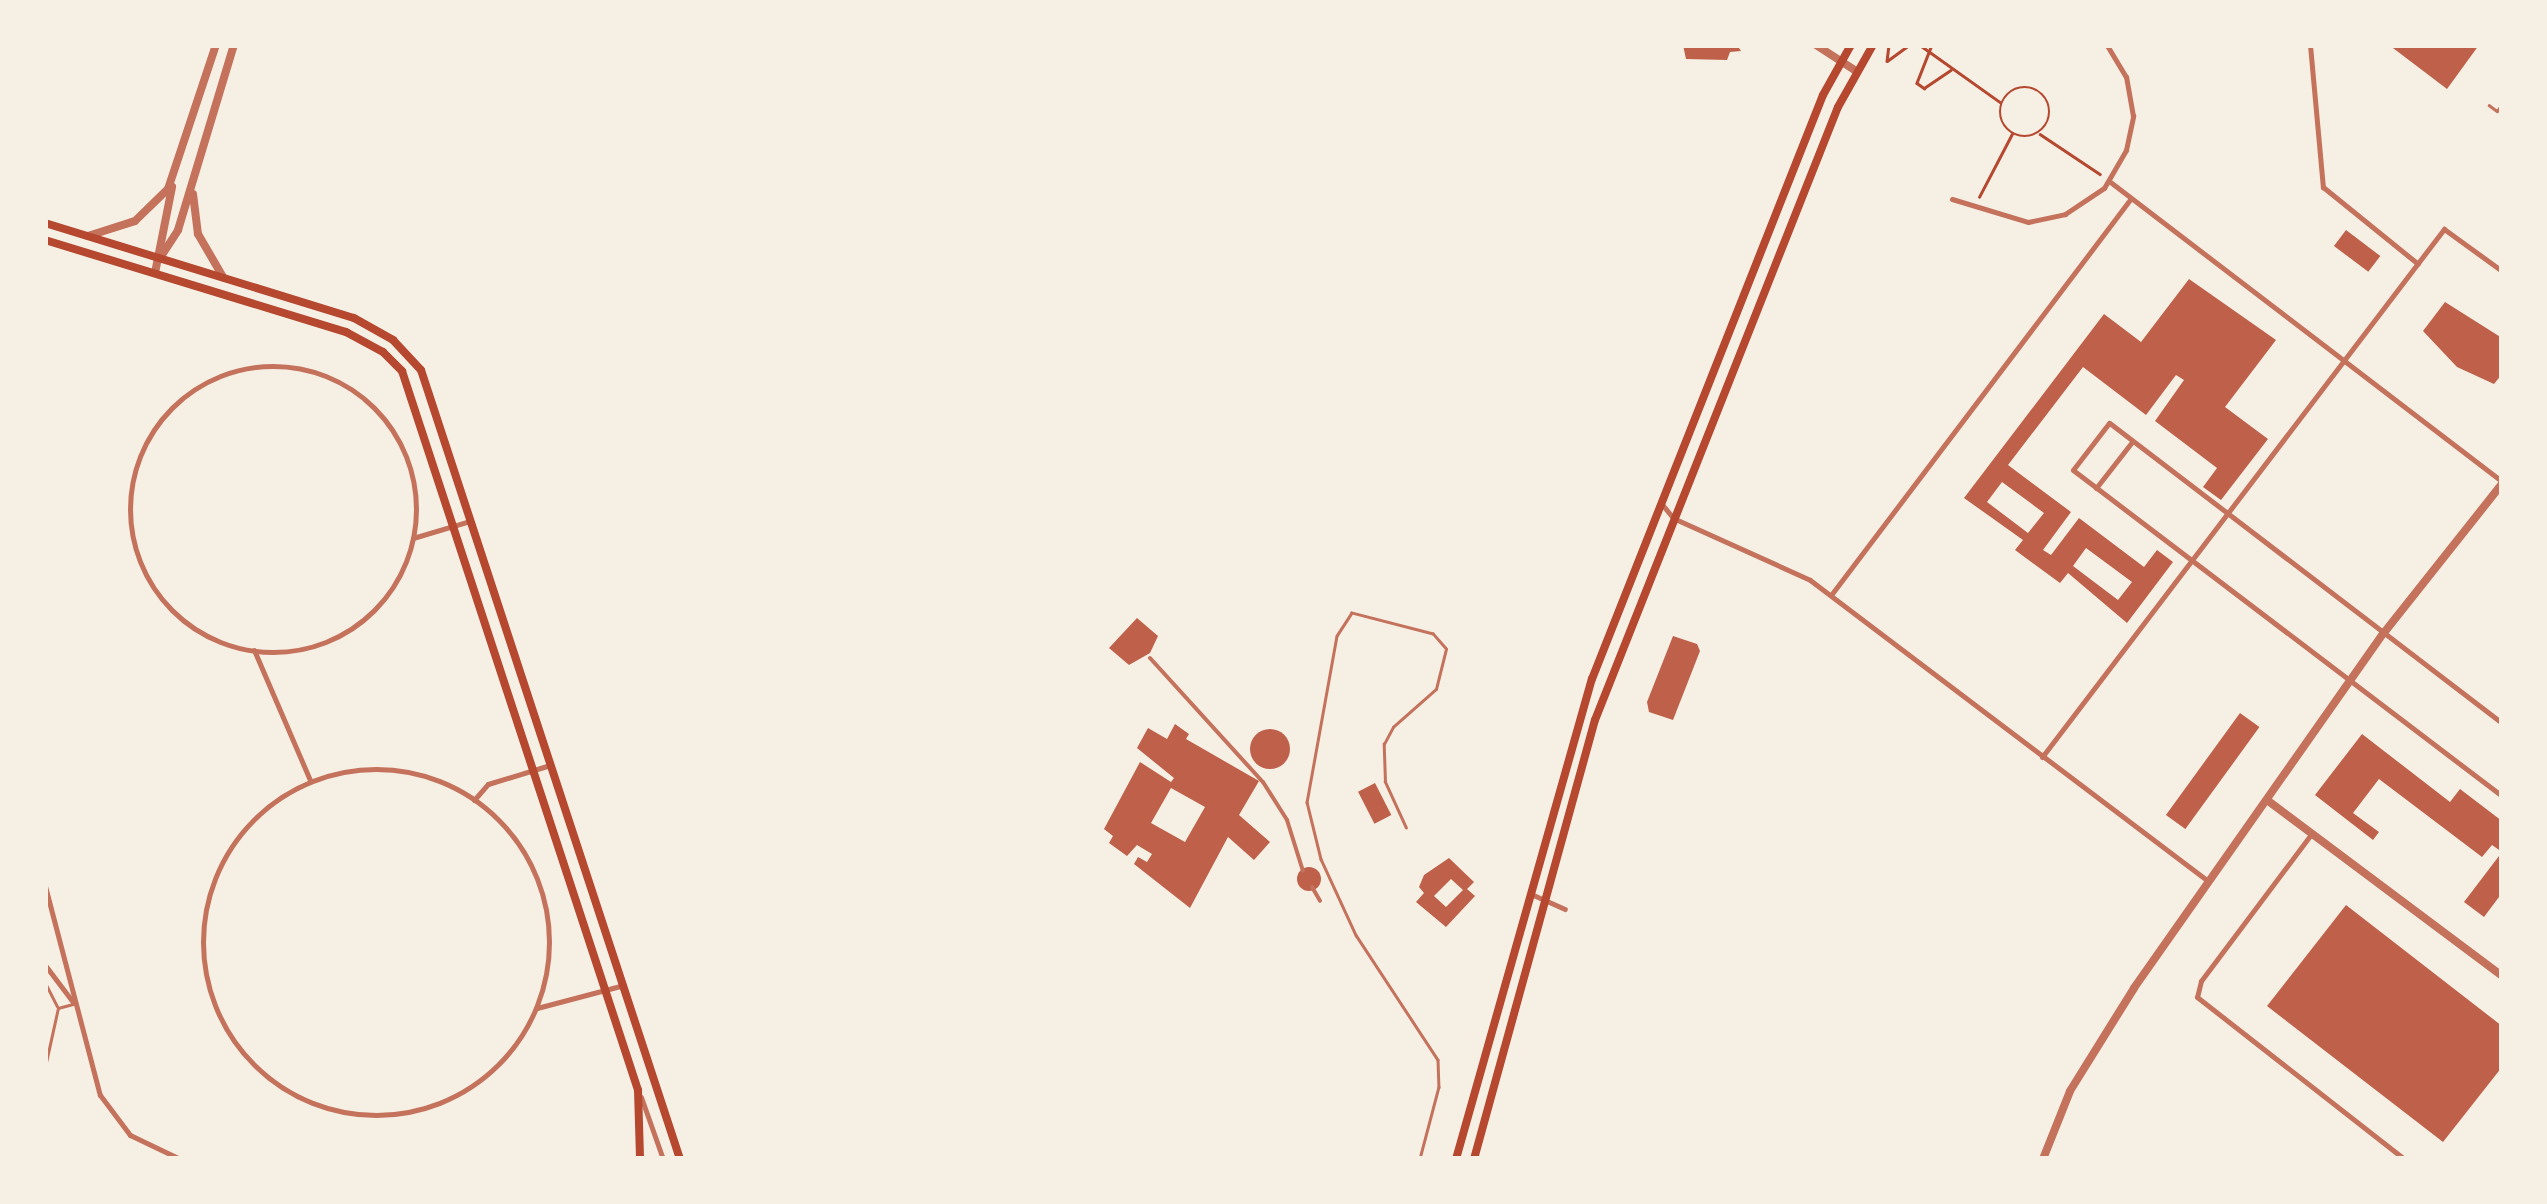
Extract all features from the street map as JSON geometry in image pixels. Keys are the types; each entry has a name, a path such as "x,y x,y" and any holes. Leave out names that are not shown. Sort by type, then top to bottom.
{"main road":[{"path":"1456,1159 1584,701 1660,499 1851,45"},
{"path":"1474,1159 1596,720 1716,411 1856,72 1873,45"},
{"path":"45,223 354,318 399,345 434,396 680,1159"},
{"path":"45,240 340,330 383,352 414,394 638,1090 640,1159"}],"street":[{"path":"160,258 160,228 216,45"},
{"path":"155,273 176,235 234,45"},
{"path":"1816,45 1856,72"},
{"path":"1952,199 2012,221 2046,220 2080,206 2109,181 2130,141 2133,110 2126,77 2107,45"},
{"path":"2310,45 2320,177 2330,196 2418,264"},
{"path":"88,236 143,216 177,173"},
{"path":"194,180 194,222 223,277"},
{"path":"2043,1159 2070,1091 2134,988 2383,634 2502,483 2109,181"},
{"path":"1830,595 2131,199"},
{"path":"2042,757 2444,229 2502,272"},
{"path":"274,366 311,371 353,390 382,416 406,455 416,500 413,538 393,587 350,629 308,648 254,650 216,640 178,615 152,585 134,545 130,504 136,464 155,428 188,394 221,375 274,366"},
{"path":"1700,404 1716,411"},
{"path":"2502,723 2109,423 2073,470 2502,796"},
{"path":"45,427 45,451"},
{"path":"2096,488 2132,442"},
{"path":"1660,499 1673,518 1783,564 1830,595 2210,882"},
{"path":"413,538 473,520"},
{"path":"254,650 310,780"},
{"path":"1150,658 1263,782 1286,820 1303,871"},
{"path":"474,800 488,784 552,765"},
{"path":"386,769 422,775 474,800 522,852 543,894 550,952 537,1008 513,1048 482,1078 408,1112 330,1108 284,1088 252,1062 226,1029 210,991 203,949 206,904 240,833 269,804 310,780 347,770 386,769"},
{"path":"2267,800 2502,976"},
{"path":"2312,833 2201,981 2197,997 2404,1159"},
{"path":"45,886 74,1004 110,1112 135,1139 180,1159"},
{"path":"1312,888 1320,901"},
{"path":"1527,895 1546,897 1564,908"},
{"path":"45,964 74,1004"},
{"path":"537,1008 624,985"},
{"path":"638,1090 662,1159"}],"lane":[{"path":"2489,105 2497,111 2502,104"},
{"path":"1406,828 1385,782 1384,744 1393,726 1438,686 1446,649 1433,634 1352,614 1337,636 1307,802 1321,858 1356,935 1438,1060 1438,1087 1420,1159"},
{"path":"45,982 58,1008 45,1067"},
{"path":"58,1008 74,1004"}],"path":[{"path":"1888,45 1887,62 1909,45"},
{"path":"1920,45 2001,103"},
{"path":"1932,45 1917,83 1924,88 1952,69"},
{"path":"2012,134 2000,117 2001,103 2020,87 2043,95 2050,115 2038,134"},
{"path":"2012,134 2038,134 2109,181"},
{"path":"1974,207 2012,134"}],"building":[{"path":"1683,45 1737,45 1741,51 1730,52 1727,60 1686,59"},
{"path":"2389,45 2479,45 2447,89"},
{"path":"2346,230 2380,256 2368,272 2334,246"},
{"path":"2189,279 2276,340 2225,407 2268,439 2221,500 2203,487 2217,468 2155,421 2184,380 2176,375 2146,415 2083,367 2008,465 2071,512 2043,550 2051,555 2079,518 2144,567 2157,550 2173,562 2127,623 2068,573 2060,583 2015,550 2023,540 1964,498 2104,314 2141,342","holes":["2002,482 2044,513 2028,533 1987,502","2086,548 2132,582 2118,600 2073,566"]},
{"path":"2445,302 2502,338 2502,374 2494,384 2457,367 2423,331"},
{"path":"1137,618 1158,636 1150,653 1129,665 1109,648"},
{"path":"1673,636 1697,644 1700,651 1673,720 1649,712 1647,702"},
{"path":"2240,713 2259,727 2185,829 2166,815"},
{"path":"1175,724 1189,734 1186,739 1259,781 1239,815 1270,842 1254,860 1228,837 1190,908 1134,864 1138,857 1147,862 1152,854 1137,845 1127,856 1109,843 1113,836 1104,829 1140,762 1171,782 1174,778 1137,748 1148,728 1167,739","holes":["1171,788 1205,807 1185,842 1151,823"]},
{"path":"1270,729 1284,735 1290,749 1284,763 1270,769 1256,763 1250,749 1256,735"},
{"path":"2362,734 2450,802 2460,789 2502,821 2502,852 2492,845 2482,857 2379,779 2353,813 2379,832 2373,840 2315,795"},
{"path":"1375,783 1391,815 1374,824 1358,792"},
{"path":"2502,852 2502,893 2484,917 2464,902"},
{"path":"1449,858 1474,882 1467,889 1475,896 1446,927 1416,902 1424,893 1419,887 1424,875","holes":["1451,879 1463,890 1446,907 1434,896"]},
{"path":"1304,867 1314,867 1321,879 1314,891 1304,891 1297,884 1297,874"},
{"path":"2346,905 2502,1026 2502,1067 2443,1142 2267,1006"}]}
